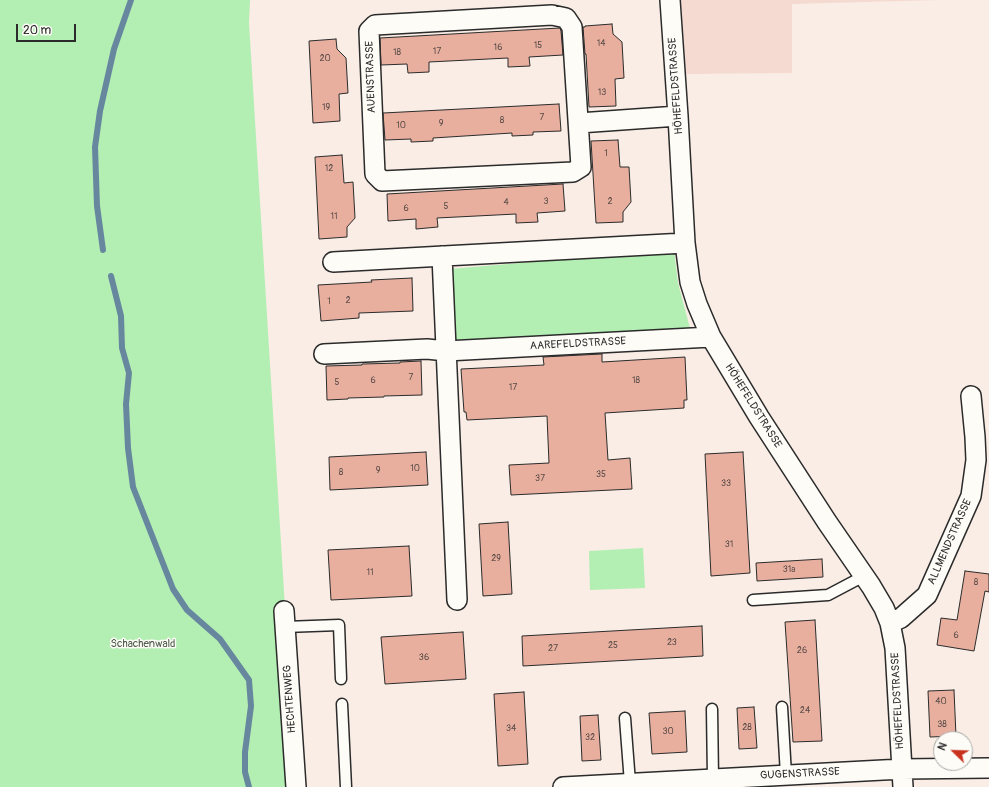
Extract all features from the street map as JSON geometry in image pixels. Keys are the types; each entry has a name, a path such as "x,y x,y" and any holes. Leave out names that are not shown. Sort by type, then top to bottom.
{"street":[{"name":"HÖHEFELDSTRASSE","path":"670,0 685,244 690,282 697,304 711,337 765,428 884,608 890,623 895,648 902,778"},
{"name":"AUENSTRASSE","path":"552,15 566,18 572,27 579,123 582,167 573,172 382,181 375,174 370,31 375,25 552,15"},
{"path":"579,123 678,116"},
{"path":"333,262 685,244"},
{"path":"442,256 457,600"},
{"name":"AAREFELDSTRASSE","path":"324,354 427,349 446,351 711,337"},
{"name":"ALLMENDSTRASSE","path":"890,623 901,618 927,594 971,496 976,460 971,396"},
{"name":"HECHTENWEG","path":"285,619 296,787"},
{"name":"GUGENSTRASSE","path":"563,787 630,783 713,783 786,775 902,778 989,768"}],"lane":[{"path":"753,600 828,595 864,576"},
{"path":"285,619 339,625 341,679"},
{"path":"342,704 346,787"},
{"path":"782,707 786,775"},
{"path":"712,709 713,783"},
{"path":"625,718 630,783"}],"shaded area":[{"path":"681,0 939,0 792,4 792,73 686,74"}],"green space":[{"name":"Schachenwald","path":"0,0 250,0 249,23 296,787 0,787"},
{"path":"674,250 678,283 691,332 452,343 449,269"},
{"path":"643,548 645,588 590,590 589,551"}],"building":[{"path":"612,24 613,34 622,42 624,78 615,79 616,106 589,107 583,27"},
{"path":"560,28 563,55 529,57 530,66 508,67 508,58 429,62 429,72 408,73 407,64 381,65 380,38"},
{"path":"336,39 337,49 346,58 348,93 339,94 340,121 313,123 309,41"},
{"path":"559,104 561,131 533,132 533,135 512,136 512,133 433,138 433,141 411,142 411,139 385,140 383,113"},
{"path":"618,140 620,167 629,167 631,202 623,212 623,222 596,223 591,141"},
{"path":"342,155 344,183 353,182 355,218 347,227 347,237 319,239 315,157"},
{"path":"563,184 565,211 537,213 538,222 516,223 516,214 437,218 438,227 416,229 416,219 388,221 387,194"},
{"path":"412,278 413,311 359,313 359,318 321,321 318,285"},
{"path":"602,354 602,362 685,357 687,400 684,400 684,408 605,413 608,460 630,458 632,489 511,495 509,465 549,463 547,416 467,420 466,412 464,412 461,369 544,365 543,357"},
{"path":"421,361 422,395 327,400 326,366"},
{"path":"426,452 428,485 330,490 329,457"},
{"path":"743,452 750,573 711,576 705,454"},
{"path":"508,522 512,594 483,596 479,524"},
{"path":"409,546 412,596 331,600 328,550"},
{"path":"822,559 823,577 757,581 756,563"},
{"path":"965,571 989,574 989,592 985,591 974,651 937,645 941,618 957,620"},
{"path":"815,620 822,741 793,742 785,622"},
{"path":"702,626 703,656 523,666 522,636"},
{"path":"463,632 466,679 385,684 381,637"},
{"path":"954,690 956,731 933,731 933,737 930,737 928,691"},
{"path":"524,692 528,764 498,766 494,694"},
{"path":"754,707 757,748 739,749 737,708"},
{"path":"685,711 687,752 652,754 649,713"},
{"path":"598,715 601,760 582,761 580,716"}],"waterway":[{"path":"103,250 97,206 95,147 100,111 114,49 131,0"},
{"path":"111,276 121,316 122,348 129,373 126,404 128,448 133,487 173,589 187,610 220,639 249,680 251,706 245,752 245,772 249,787"}]}
